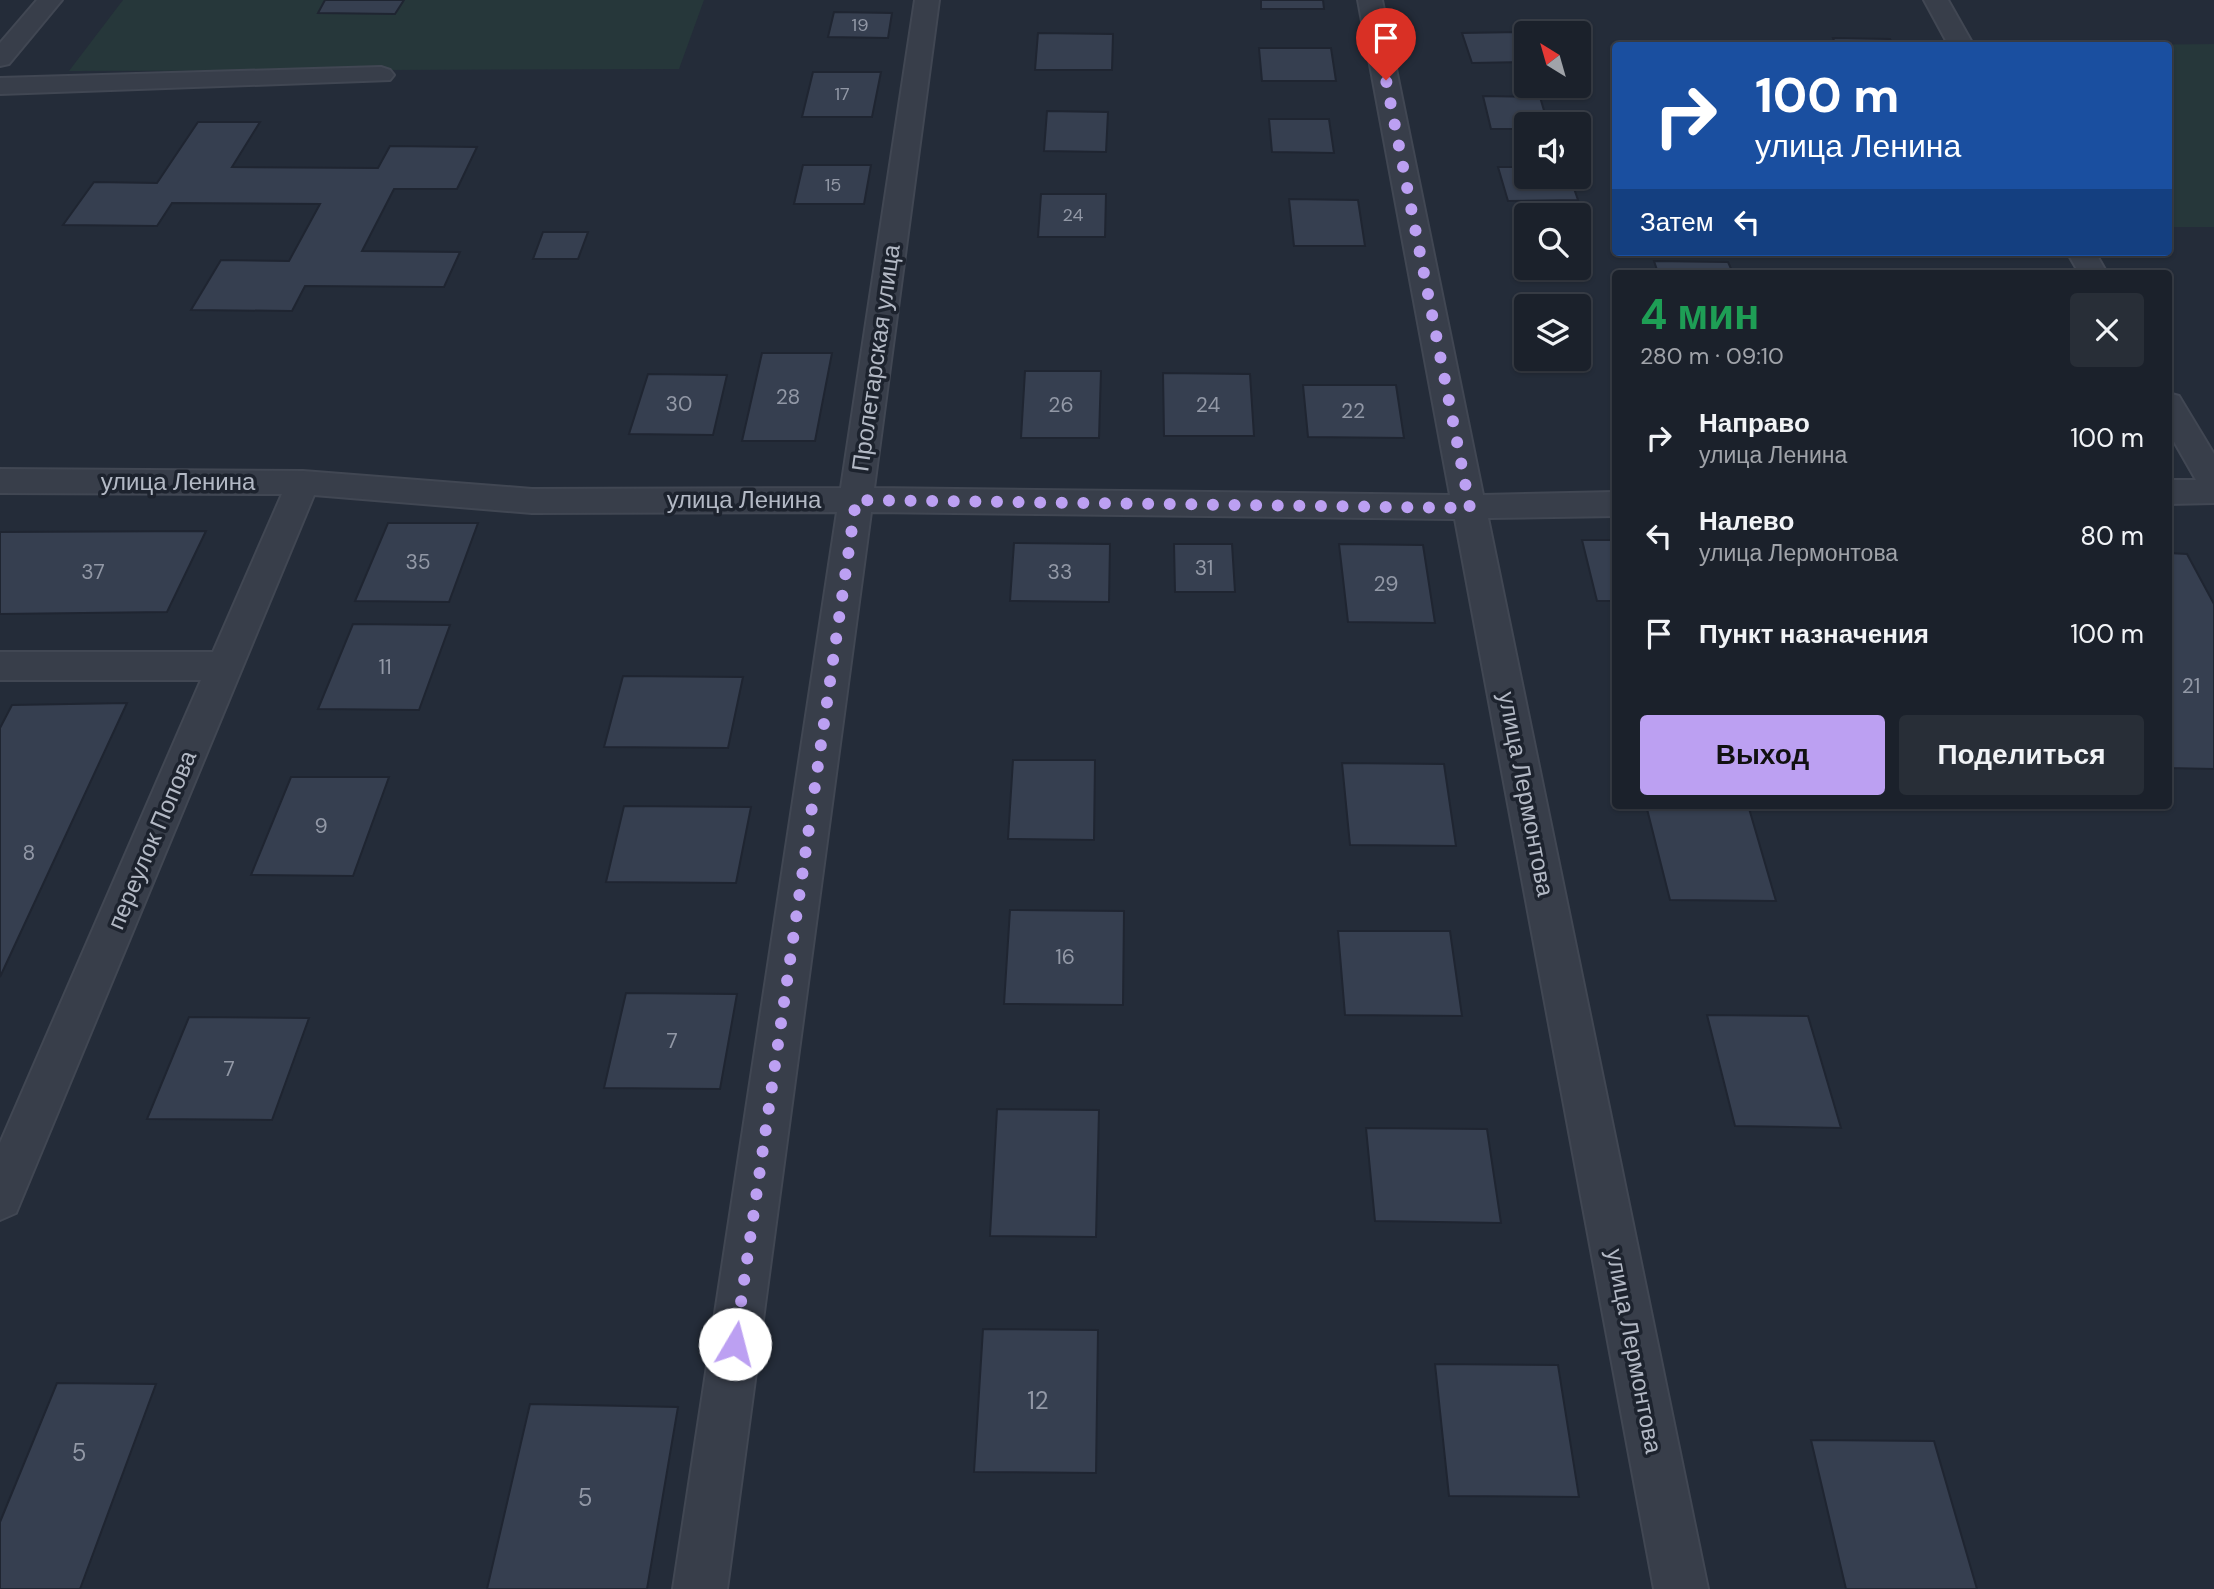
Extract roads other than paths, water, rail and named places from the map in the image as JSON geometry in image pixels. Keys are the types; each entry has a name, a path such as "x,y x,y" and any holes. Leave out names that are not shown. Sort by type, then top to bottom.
{"street":[{"path":"0,59 50,0"},
{"name":"Пролетарская улица","path":"700,1589 928,0"},
{"name":"улица Лермонтова","path":"1370,0 1681,1589"},
{"path":"1936,0 1960,42"},
{"path":"0,86 380,75"},
{"path":"2172,410 2214,482"},
{"name":"улица Ленина","path":"0,481 303,483 532,501 856,500 1470,508 1612,504"},
{"name":"переулок Попова","path":"0,1197 303,483"},
{"path":"2172,492 2214,491"},
{"path":"0,666 226,666"}]}
